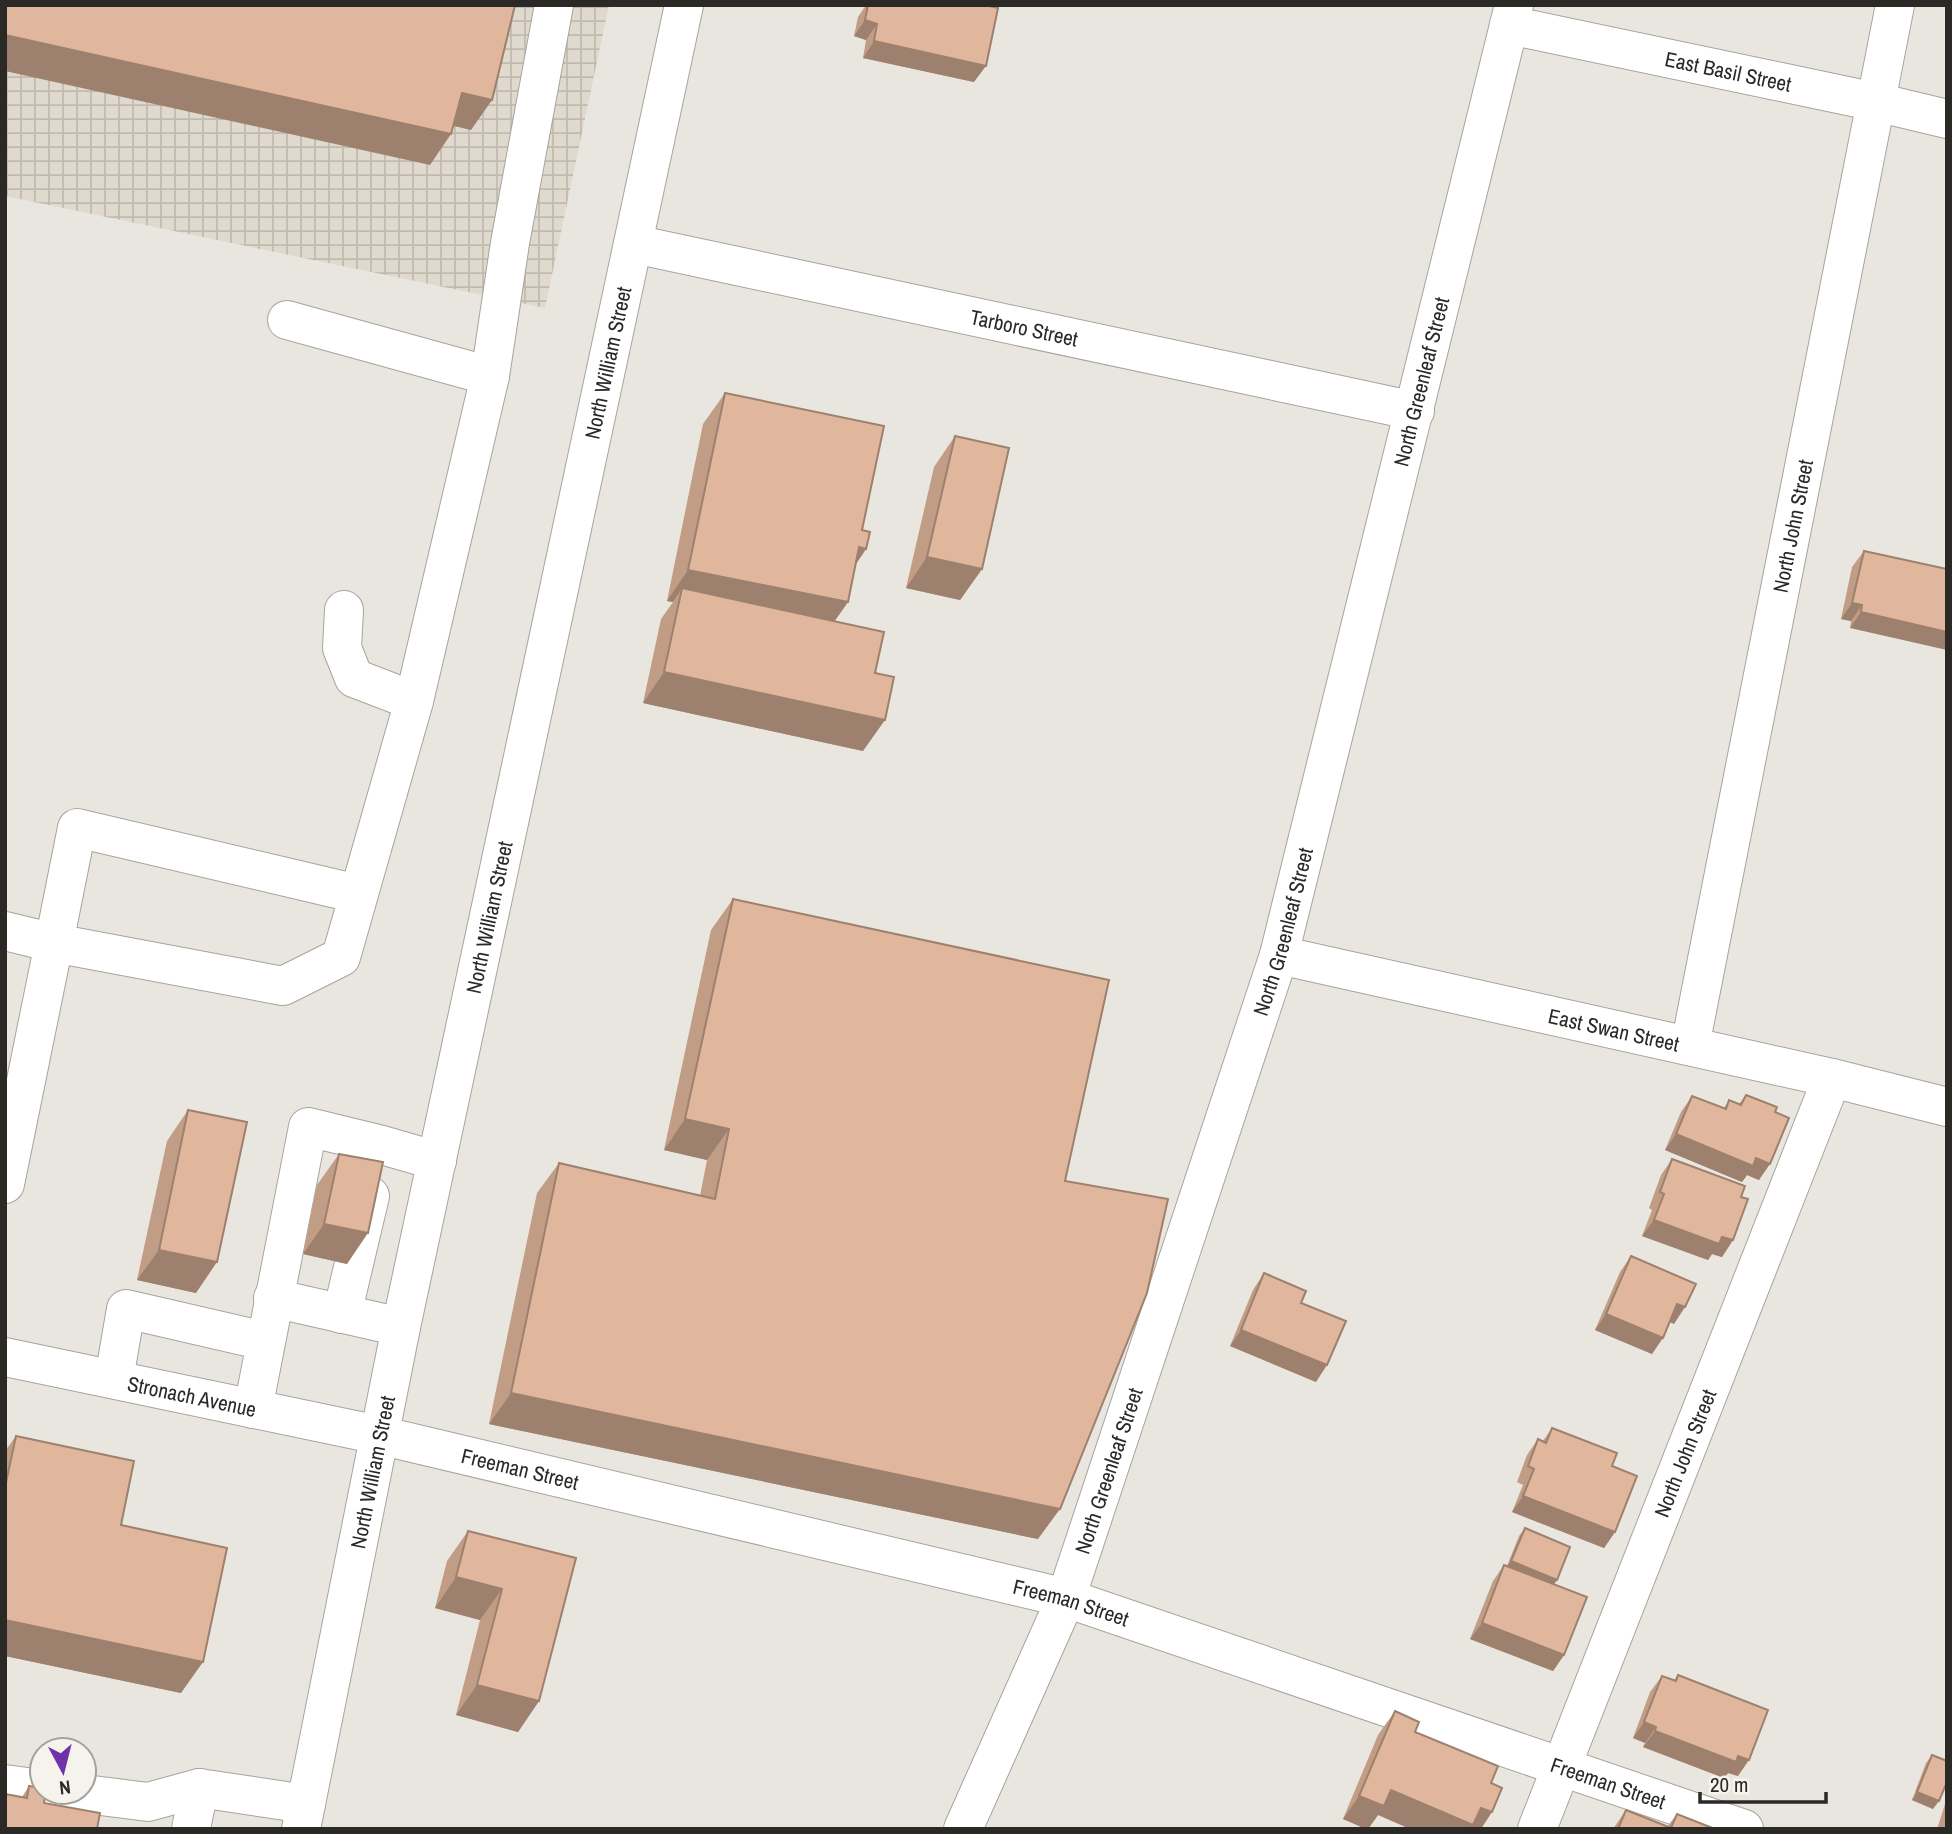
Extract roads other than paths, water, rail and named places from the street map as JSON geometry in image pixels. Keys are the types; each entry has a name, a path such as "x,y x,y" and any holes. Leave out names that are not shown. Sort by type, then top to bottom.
{"street":[{"path":"5,931 54,943 284,986 341,957 414,701 490,376 510,243 554,5"},
{"name":"North William Street","path":"303,1816 401,1327 684,5"},
{"name":"North John Street","path":"1690,1046 1895,5"},
{"name":"East Basil Street","path":"1512,15 1947,119"},
{"name":"North Greenleaf Street","path":"963,1829 1066,1598 1279,956 1512,15"},
{"name":"Tarboro Street","path":"634,244 1415,411"},
{"path":"287,320 490,376"},
{"path":"344,610 342,648 354,678 414,701"},
{"path":"5,1184 76,828 358,894"},
{"name":"East Swan Street","path":"1279,956 1832,1078 1947,1107"},
{"name":"North John Street","path":"1537,1829 1832,1078"},
{"path":"253,1409 308,1127 437,1161"},
{"path":"342,1314 382,1145"},
{"path":"274,1298 401,1327"},
{"path":"114,1380 126,1309 265,1341"},
{"name":"Stronach Avenue","path":"5,1357 379,1435"},
{"name":"Freeman Street","path":"379,1435 1066,1598 1744,1829"},
{"path":"5,1784 28,1787"},
{"path":"191,1829 198,1788"},
{"path":"5,1809 115,1823 148,1802 198,1788 303,1816"},
{"path":"98,1796 148,1802"}]}
